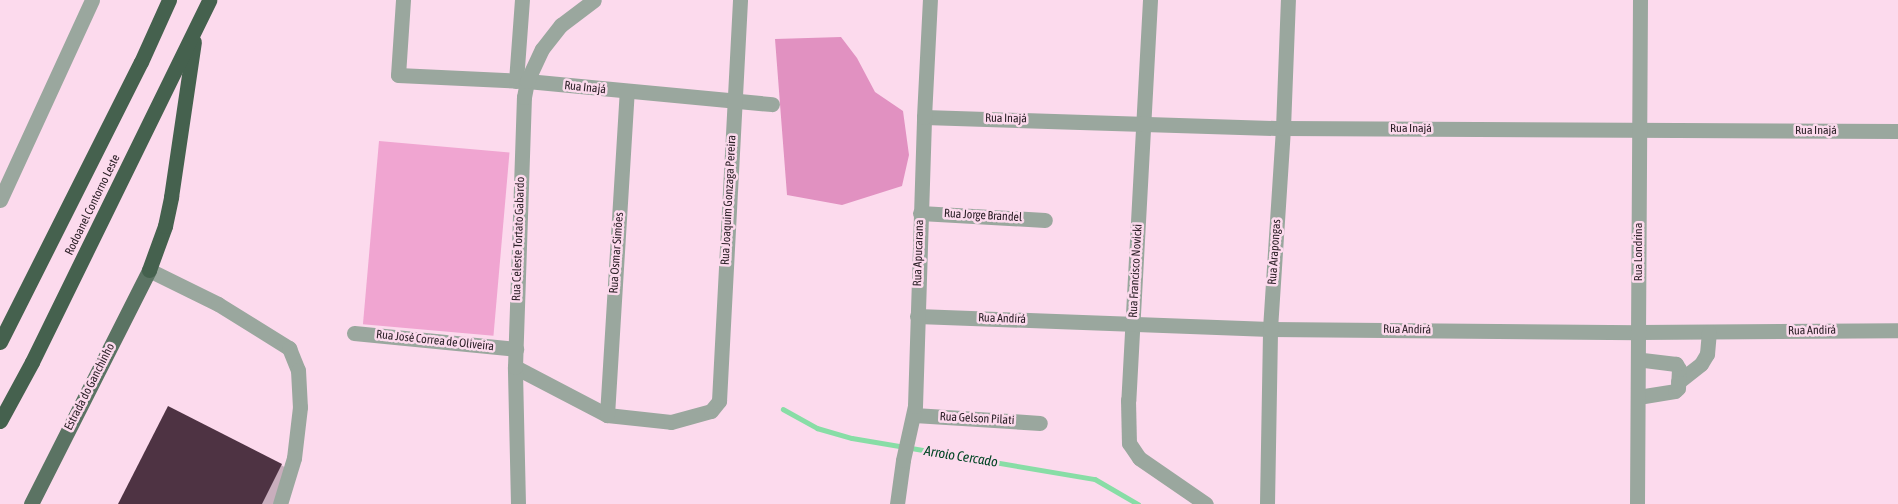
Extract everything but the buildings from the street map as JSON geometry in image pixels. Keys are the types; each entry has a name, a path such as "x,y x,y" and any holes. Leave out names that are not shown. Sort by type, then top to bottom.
{"highway":[{"name":"Rodoanel Contorno Leste","path":"0,342 136,71 169,0"},
{"name":"Rodoanel Contorno Leste","path":"0,421 32,362 209,0"},
{"path":"149,270 165,226 171,197 196,29"}],"main road":[{"name":"Estrada do Ganchinho","path":"30,504 149,270"}],"street":[{"path":"0,200 92,0"},
{"name":"Rua Inajá","path":"403,0 398,75 522,81 772,104"},
{"path":"522,0 522,81"},
{"name":"Rua Celeste Tortato Gabardo","path":"518,504 514,367 524,98 522,81 542,49 561,25 594,0"},
{"name":"Rua Joaquim Gonzaga Pereira","path":"607,415 670,422 711,411 719,401 740,0"},
{"name":"Rua Apucarana","path":"897,504 903,460 914,415 920,213 930,0"},
{"name":"Rua Francisco Novicki","path":"1150,0 1145,123 1128,400 1129,443 1139,458 1206,504"},
{"name":"Rua Arapongas","path":"1266,504 1270,329 1283,128 1288,0"},
{"name":"Rua Londrina","path":"1637,504 1640,0"},
{"name":"Rua Osmar Simões","path":"607,415 628,92"},
{"name":"Rua Inajá","path":"924,117 1283,128 1898,131"},
{"name":"Rua Jorge Brandel","path":"920,213 1045,220"},
{"path":"149,270 218,304 289,348 298,370 300,407 294,458 280,504"},
{"name":"Rua Andirá","path":"917,316 1270,329 1638,332 1898,330"},
{"path":"1678,382 1701,364 1708,354 1709,332"},
{"name":"Rua José Correa de Oliveira","path":"354,333 516,349"},
{"path":"1638,359 1676,364 1679,369 1678,388 1670,393 1638,397"},
{"path":"514,367 607,415"},
{"name":"Rua Gelson Pilati","path":"914,415 1040,423"}],"shaded area":[{"path":"841,37 857,58 875,92 903,111 909,155 902,186 842,205 787,195 775,39"},
{"path":"379,141 510,152 493,336 363,324"}],"waterway":[{"name":"Arroio Cercado","path":"783,409 817,428 852,438 1095,479 1138,504"}]}
